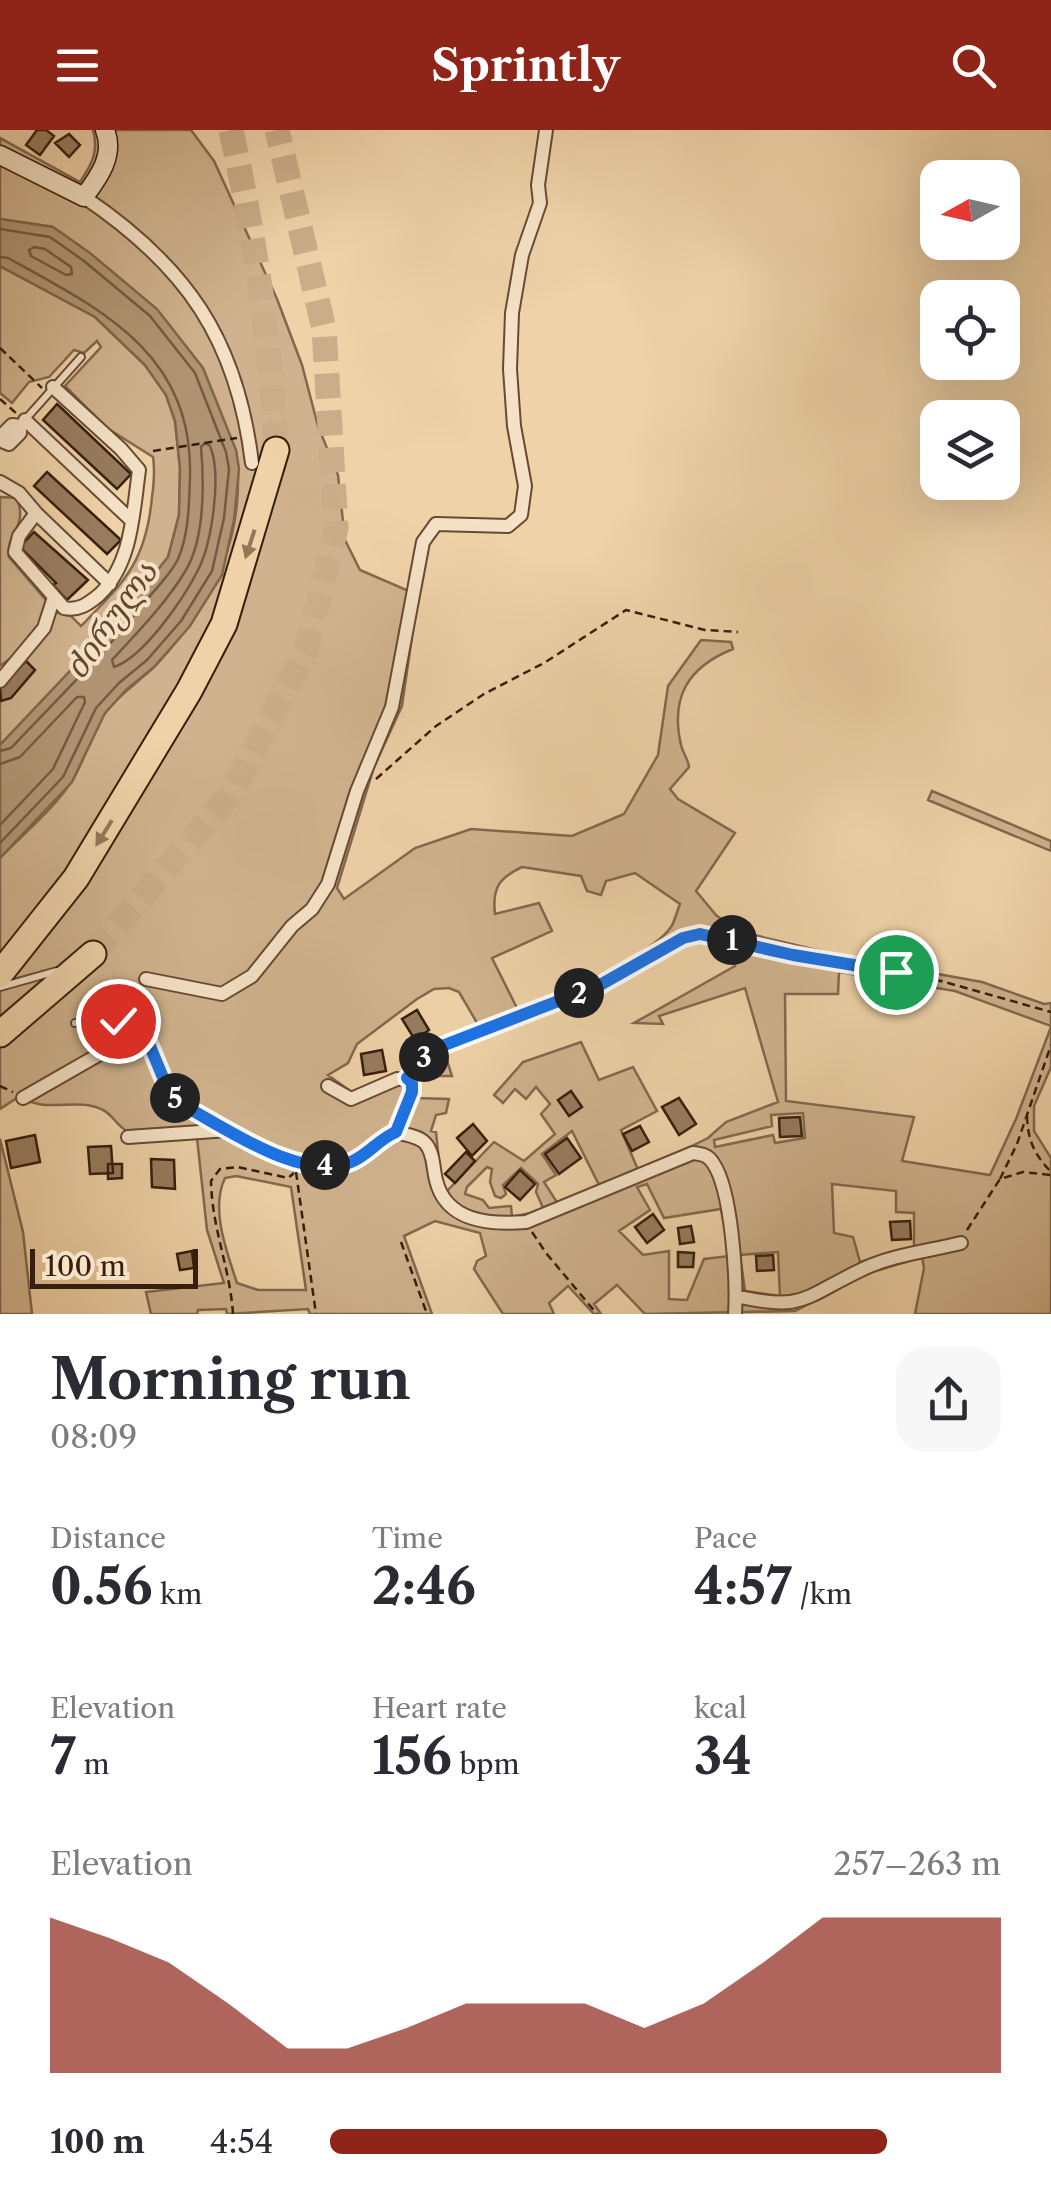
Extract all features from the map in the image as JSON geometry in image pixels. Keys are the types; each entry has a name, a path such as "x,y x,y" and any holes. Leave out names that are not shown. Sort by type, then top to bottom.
{"highway":[{"path":"0,974 76,878 188,692 224,624 276,450"},
{"path":"0,1034 87,959"}],"street":[{"path":"84,197 101,174 110,143 105,130"},
{"path":"146,979 222,994 252,976 321,897 392,708 423,542 436,524 508,526 521,515 525,486 514,426 512,314 522,254 537,216 546,130"},
{"path":"0,155 84,197 136,234 180,279 222,346 235,376 252,462"},
{"path":"36,513 19,536 15,552 64,608 72,610 87,605 110,584 126,553 140,470 51,390"},
{"path":"2,448 7,429 22,423 132,521"},
{"path":"0,482 19,493 110,584"},
{"path":"0,681 44,628 54,597"},
{"path":"23,1098 132,1035 147,1039 169,1092 179,1103 298,1167 352,1162 396,1132 423,1140 430,1150 436,1184 445,1202 457,1212 485,1222 526,1222 693,1153 706,1155 716,1166 733,1238 734,1314"},
{"path":"328,1086 350,1099 407,1078 412,1083 412,1092 396,1132"},
{"path":"128,1137 232,1130"},
{"path":"736,1296 791,1304 830,1289 862,1269 961,1243"}],"lane":[{"path":"22,423 80,357"},
{"path":"0,987 87,959"},
{"path":"75,1024 118,1021 132,1035"}],"path":[{"path":"0,348 51,390"},
{"path":"0,399 22,423"},
{"path":"152,451 248,436"},
{"path":"358,791 436,726 626,610 705,630 738,632"},
{"path":"407,1078 428,1054 442,1046 600,985 683,938 700,934 793,955 941,980 1051,1012"},
{"path":"961,1243 1018,1144 1051,1044"},
{"path":"0,1086 23,1098"},
{"path":"1027,1112 1028,1138 1036,1156 1051,1173"},
{"path":"233,1314 232,1285 218,1245 211,1181 220,1170 238,1168 288,1178 298,1167"},
{"path":"298,1167 316,1314"},
{"path":"1000,1178 1022,1172 1051,1173"},
{"path":"526,1222 546,1253 597,1314"},
{"path":"401,1242 427,1314"}],"shaded area":[{"path":"93,130 191,130 214,161 277,299 302,365 318,426 338,475 345,540 360,570 418,595 402,706 374,767 337,888 344,899 415,848 471,829 572,836 624,814 658,755 668,686 701,640 731,642 733,649 704,665 681,698 678,728 689,767 670,789 678,799 735,833 696,891 716,915 737,931 855,959 982,982 1051,1003 1051,1026 955,991 839,972 838,994 785,994 786,1101 914,1117 902,1161 990,1175 1051,1027 1051,1067 1034,1106 1034,1131 1051,1158 1051,1314 915,1314 924,1268 922,1257 869,1273 795,1311 645,1314 617,1285 594,1304 601,1314 594,1314 568,1286 549,1303 554,1314 503,1314 474,1269 477,1261 486,1256 480,1233 435,1221 404,1236 432,1314 310,1314 308,1309 227,1314 226,1309 198,1310 197,1314 151,1314 146,1292 224,1283 207,1230 197,1138 133,1133 93,1106 40,1104 20,1096 0,1109 0,858 66,789 107,711 157,664 195,617 222,566 236,510 236,450 53,227 0,219 0,138 80,182 93,157","holes":["522,867 581,876 587,891 601,895 606,881 635,873 680,904 671,927 644,950 601,975 519,1012 492,958 552,931 539,903 495,914 496,891 508,875","696,940 711,940 728,947 735,966 634,1023 663,1024 659,1016 745,988 778,1102 726,1122 708,1138 639,1172 621,1130 657,1111 633,1067 599,1080 581,1042 523,1062 494,1095 503,1103 515,1089 526,1099 536,1087 550,1104 541,1114 555,1134 524,1161 494,1142 447,1191 441,1181 436,1132 431,1131 436,1115 446,1113 449,1099 415,1098 420,1076 452,1076 444,1051 607,989","434,989 459,992 480,1028 424,1050 407,1072 353,1093 328,1075 348,1063 357,1044","803,1113 805,1138 775,1143 773,1135 715,1147 714,1140 772,1126 771,1115","572,1131 599,1185 558,1204 544,1182 556,1175 542,1154","487,1167 492,1169 490,1182 495,1196 501,1198 506,1194 503,1185 521,1168 538,1184 536,1192 544,1210 512,1217 511,1206 489,1208 483,1200 465,1194","236,1176 291,1187 306,1290 258,1290 237,1283 222,1230 221,1190 225,1178","647,1184 664,1218 721,1209 730,1256 704,1259 687,1300 669,1299 669,1251 643,1255 619,1231 650,1210 637,1187","832,1184 896,1191 896,1212 914,1213 914,1247 860,1262 853,1237 834,1233","778,1252 780,1296 745,1291 740,1255"]},
{"path":"0,266 95,317 145,365 166,395 175,421 180,468 179,515 168,557 122,616 0,745 0,701 11,698 34,670 25,661 0,687 15,655 0,666 0,497 17,498 20,509 9,557 56,612 71,616 81,626 121,583 138,555 149,519 154,472 153,457 107,428 65,386 101,347 97,341 84,353 74,350 49,377 29,382 12,403 0,393"},
{"path":"932,791 1051,841 1051,851 928,800"},
{"path":"0,1139 23,1232 32,1314 0,1314"}],"water":[{"path":"0,219 53,227 157,309 203,368 236,450 239,469 234,520 222,575 190,626 105,713 72,782 0,858 0,745 122,616 168,557 179,515 180,468 175,421 166,395 145,365 95,317 0,266"}],"building":[{"path":"37,130 54,136 40,155 26,145"},
{"path":"69,134 80,145 69,157 55,143"},
{"path":"57,404 131,474 117,489 43,420"},
{"path":"47,472 121,540 107,554 34,486"},
{"path":"34,532 88,580 67,600 53,585 56,583 20,547"},
{"path":"26,661 35,670 11,698 1,701 0,687"},
{"path":"417,1010 429,1030 415,1040 402,1019"},
{"path":"382,1050 386,1071 364,1075 361,1054"},
{"path":"571,1091 582,1107 569,1116 558,1100"},
{"path":"679,1098 696,1124 679,1135 662,1107"},
{"path":"800,1117 802,1136 780,1137 779,1118"},
{"path":"473,1124 487,1141 472,1156 457,1138"},
{"path":"640,1126 649,1142 632,1151 623,1134"},
{"path":"35,1135 40,1162 11,1168 6,1141"},
{"path":"567,1138 581,1158 559,1174 545,1154"},
{"path":"111,1146 113,1173 90,1174 88,1147"},
{"path":"466,1152 475,1161 455,1183 445,1174"},
{"path":"151,1159 174,1160 175,1189 152,1187"},
{"path":"108,1164 122,1164 122,1178 108,1179"},
{"path":"520,1170 535,1184 520,1200 505,1187"},
{"path":"653,1214 664,1230 647,1243 635,1227"},
{"path":"910,1221 911,1239 892,1240 890,1222"},
{"path":"691,1226 694,1242 680,1244 678,1228"},
{"path":"192,1251 194,1268 180,1270 177,1254"},
{"path":"678,1252 694,1253 693,1267 678,1267"},
{"path":"773,1255 774,1270 757,1271 756,1256"}],"tunnel":[{"path":"231,130 260,289 276,450"},
{"path":"93,954 231,794 306,650 336,528 324,329 277,130"}],"route":[{"path":"118,1021 132,1035 147,1039 169,1092 179,1103 291,1162 329,1166 352,1162 396,1132 412,1092 412,1083 407,1078 428,1054 600,985 683,938 700,934 896,972"}],"water label":[{"name":"ძირულა","path":"111,620"}]}
